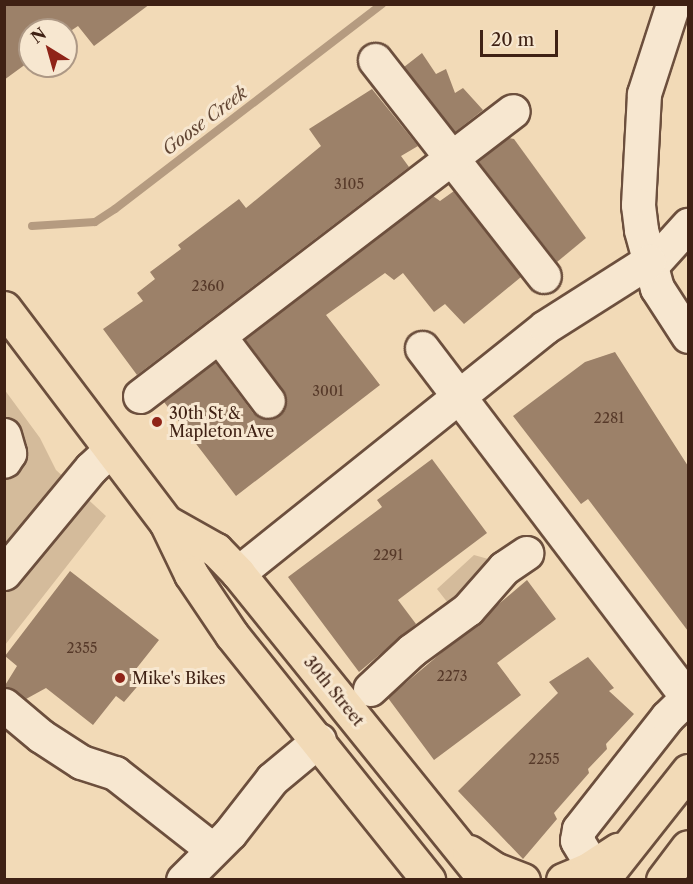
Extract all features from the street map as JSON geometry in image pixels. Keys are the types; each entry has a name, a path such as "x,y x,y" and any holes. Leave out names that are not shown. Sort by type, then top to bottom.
{"main road":[{"name":"30th Street","path":"4,308 165,522 206,598 428,879"},
{"name":"30th Street","path":"165,522 216,550 238,573 486,879"},
{"path":"586,875 636,837 688,771"},
{"path":"457,843 494,869 523,879"},
{"path":"663,879 688,847"}],"street":[{"path":"672,4 648,75 638,154 641,230 657,288 688,336"},
{"path":"375,60 544,276"},
{"path":"140,396 513,111"},
{"path":"238,573 545,327 650,264 688,225"},
{"path":"219,336 268,400"},
{"path":"422,348 688,698 667,717 579,829 577,840 586,875"},
{"path":"4,435 9,453 4,461"},
{"path":"8,562 91,468 110,450"},
{"path":"370,689 412,650 468,609 504,568 526,553"},
{"path":"4,705 81,762 115,774 212,849"},
{"path":"183,879 272,779 319,740"}],"shaded area":[{"path":"4,389 40,438 56,470 106,516 5,645"},
{"path":"474,555 499,562 455,612 437,589"}],"building":[{"path":"4,4 150,4 94,46 78,26 78,18 18,18 18,70 4,80"},
{"path":"422,53 436,74 446,69 455,93 463,88 483,110 455,132 404,67"},
{"path":"372,89 418,146 401,156 409,167 137,375 103,329 143,301 137,293 155,279 150,272 181,249 178,245 239,199 246,208 321,146 309,129"},
{"path":"509,138 514,139 586,238 557,262 478,161"},
{"path":"454,191 521,277 464,324 445,304 434,312 403,273 394,280 385,273 326,315 380,385 236,496 164,402 215,362 253,413 261,418 279,416 285,408 283,390 245,339 433,196 440,201"},
{"path":"615,352 688,466 688,631 588,499 581,504 513,416 585,362"},
{"path":"432,459 487,533 398,600 416,624 359,672 288,577 382,507 377,500"},
{"path":"70,571 159,640 136,669 145,676 136,688 124,702 116,696 93,725 46,688 26,699 4,687 17,666 5,656"},
{"path":"527,580 556,619 497,663 521,695 434,760 388,698"},
{"path":"588,657 614,688 609,691 634,714 606,744 607,749 588,769 589,773 554,813 557,819 523,859 458,791 558,693 549,682"}],"waterway":[{"name":"Goose Creek","path":"32,226 95,222 382,4"}],"place":[{"name":"30th St & Mapleton Ave","path":"157,422"},
{"name":"Mike's Bikes","path":"120,678"}]}
